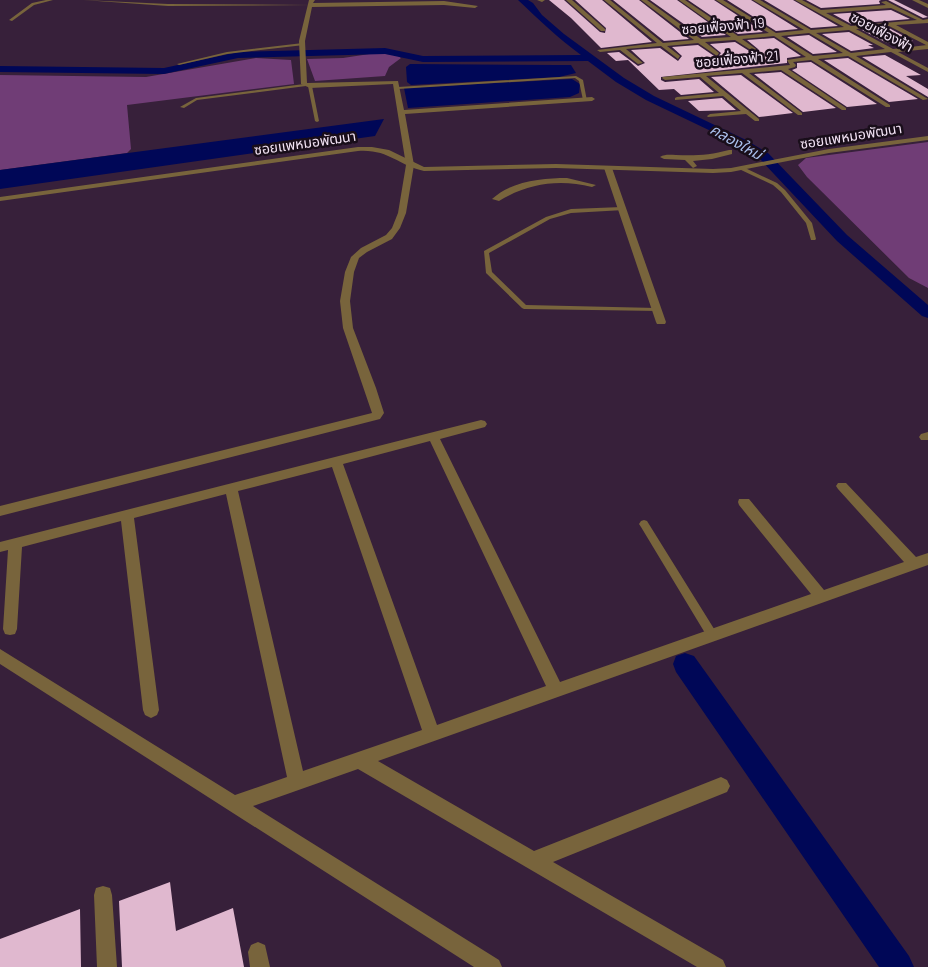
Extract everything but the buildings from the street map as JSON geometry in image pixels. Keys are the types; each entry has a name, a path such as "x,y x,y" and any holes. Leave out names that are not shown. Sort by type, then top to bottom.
{"street":[{"path":"569,0 603,30"},
{"path":"607,0 678,57"},
{"path":"644,0 717,54"},
{"path":"682,0 754,50"},
{"path":"719,0 888,106"},
{"path":"756,0 925,99"},
{"name":"ซอยเฟื่องฟ้า","path":"798,0 928,70"},
{"path":"878,0 925,21"},
{"path":"915,0 928,6"},
{"path":"0,511 376,416 378,413 376,404 367,376 352,343 345,314 345,296 354,258 366,249 384,241 397,228 404,201 406,177 410,165 397,82 307,85 302,57 303,26 311,1 455,2 475,6"},
{"path":"820,12 891,6"},
{"path":"857,9 866,14"},
{"path":"875,18 928,45"},
{"name":"ซอยเฟื่องฟ้า 19","path":"600,50 925,21"},
{"name":"ซอยเฟื่องฟ้า 21","path":"665,78 782,68 792,66 790,61 892,51 928,45"},
{"path":"621,48 640,63"},
{"path":"782,68 844,109"},
{"path":"744,72 800,114"},
{"path":"702,76 757,120"},
{"path":"677,99 724,94"},
{"path":"402,112 589,99"},
{"path":"710,116 747,112"},
{"name":"ซอยแพหมอพัฒนา","path":"0,199 370,148 384,150 410,165 424,168 556,166 695,171 740,168 778,160 928,138"},
{"path":"664,157 683,157 689,159 712,157 729,152"},
{"path":"689,159 695,171"},
{"path":"582,182 585,167"},
{"path":"608,168 661,322"},
{"path":"496,199 511,189 525,184 569,180 592,185"},
{"path":"0,547 481,424"},
{"path":"433,436 556,690"},
{"path":"336,461 432,734"},
{"path":"234,804 921,562 842,486"},
{"path":"231,488 297,782"},
{"path":"744,502 822,596"},
{"path":"127,514 151,710"},
{"path":"10,629 15,543"},
{"path":"0,656 492,967"},
{"path":"358,760 716,967"},
{"path":"534,862 721,786"},
{"path":"104,895 107,967"}],"lane":[{"path":"11,20 33,4 51,0"},
{"path":"85,0 168,5 311,1"},
{"path":"179,64 227,52 303,44"},
{"path":"398,88 576,77 581,80 589,99"},
{"path":"182,107 196,99 307,85 317,121"},
{"path":"740,168 776,184 809,223 813,239"},
{"path":"622,208 572,211 548,218 486,252 489,273 524,307 657,310"},
{"path":"644,524 712,635"}],"shaded area":[{"path":"376,53 397,55 401,58 389,67 385,76 315,81 307,59 343,58"},
{"path":"256,58 291,60 294,84 127,105 131,149 127,153 0,170 0,75 146,77"},
{"path":"410,64 571,65 576,73 559,77 411,85 407,82 406,67"},
{"path":"572,79 580,84 579,93 570,97 408,108 404,88"},
{"path":"384,119 375,136 0,189 0,170"},
{"path":"928,142 928,288 909,278 807,177 798,165 806,158"}],"waterway":[{"name":"คลองใหม่","path":"522,0 530,5 539,17 561,36 591,58"},
{"path":"0,69 164,71 238,55 385,51 423,59 591,58"},
{"name":"คลองใหม่","path":"591,58 620,80 650,98 742,142 764,156 842,238 928,313"},
{"path":"685,664 898,967"}]}
